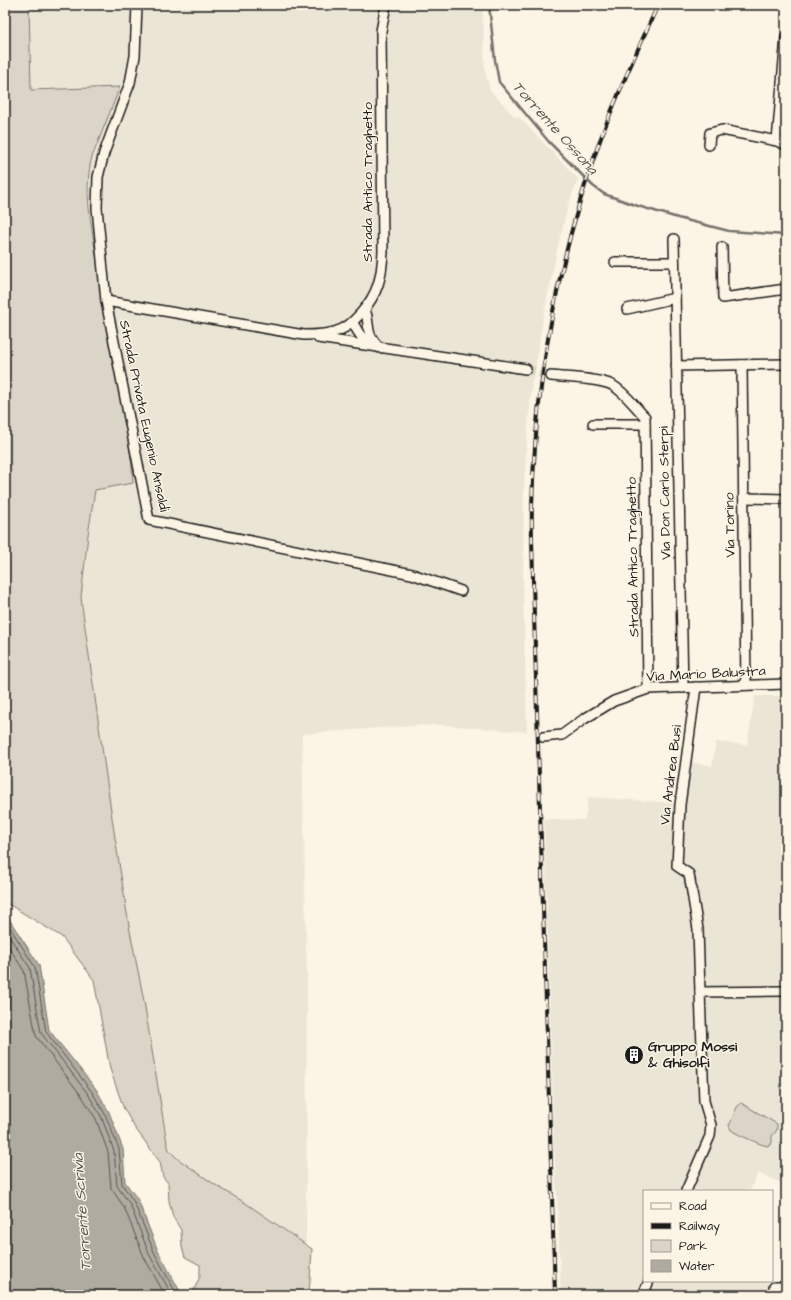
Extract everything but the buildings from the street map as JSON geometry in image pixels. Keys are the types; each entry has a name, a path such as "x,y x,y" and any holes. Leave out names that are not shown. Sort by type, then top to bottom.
{"street":[{"name":"Strada Privata Eugenio Ansaldi","path":"137,5 135,56 130,83 104,153 98,177 97,208 106,301 149,520 412,574 461,591"},
{"name":"Strada Antico Traghetto","path":"304,335 321,335 344,329 353,323 372,301 378,286 384,251 381,31 386,5"},
{"path":"777,141 786,37"},
{"path":"709,145 710,133 722,130 777,141 786,145"},
{"name":"Via Don Carlo Sterpi","path":"674,239 683,688"},
{"path":"722,247 723,298 786,289"},
{"path":"615,262 674,262"},
{"path":"627,309 675,298"},
{"name":"Strada Antico Traghetto","path":"106,301 380,348 526,369"},
{"path":"365,309 372,340 380,348"},
{"path":"353,323 364,341 370,345 380,348"},
{"path":"676,366 786,364"},
{"name":"Via Torino","path":"742,365 746,685"},
{"name":"Strada Antico Traghetto","path":"551,376 600,381 611,385 624,395 645,417 648,690"},
{"path":"593,424 645,424"},
{"path":"744,498 786,499"},
{"name":"Via Mario Balustra","path":"543,737 562,735 584,719 614,701 648,690 786,684"},
{"name":"Via Andrea Busi","path":"696,687 680,805 677,866 689,874 694,897 698,929 700,992"},
{"path":"686,1190 710,1136 711,1125 704,1101 700,992 786,991"},
{"path":"643,1295 649,1282"},
{"path":"774,1287 786,1287"}],"shaded area":[{"path":"29,5 481,5 483,15 485,71 490,90 515,117 519,117 578,179 568,206 558,246 543,318 534,377 532,381 524,487 523,586 527,732 443,725 406,726 302,734 307,984 306,1245 178,1159 169,1150 167,1143 113,825 81,597 95,490 133,483 129,448 96,260 88,193 89,170 92,157 119,87 30,90"},
{"path":"755,696 786,696 786,1185 758,1173 750,1190 643,1190 643,1282 786,1283 786,1295 561,1295 554,1148 544,819 585,820 588,797 674,803 680,760 712,766 716,742 747,745"}],"green space":[{"path":"5,5 29,5 31,90 120,87 92,157 88,180 88,191 91,225 128,441 133,483 95,490 81,597 113,825 167,1143 169,1150 178,1159 312,1249 309,1295 192,1295 200,1276 200,1265 185,1257 182,1247 181,1230 173,1217 169,1201 168,1183 163,1177 160,1162 135,1128 124,1109 110,1069 94,980 62,937 5,902"},
{"path":"741,1103 777,1124 777,1130 772,1136 772,1143 768,1146 750,1140 731,1130 729,1125"}],"water":[{"name":"Torrente Scrivia","path":"5,913 39,965 49,1030 96,1089 109,1112 123,1149 125,1182 138,1200 158,1251 182,1295 5,1295"}],"waterway":[{"name":"Torrente Ossona","path":"489,5 499,82 549,142 593,186 604,194 638,206 729,231 786,235"}],"tunnel":[{"path":"526,369 551,376"}],"railway":[{"path":"555,1295 533,582 532,516 534,461 543,369 560,279 571,234 598,146 626,75 658,5"}],"place":[{"name":"Gruppo Mossi & Ghisolfi","path":"634,1055"}]}
